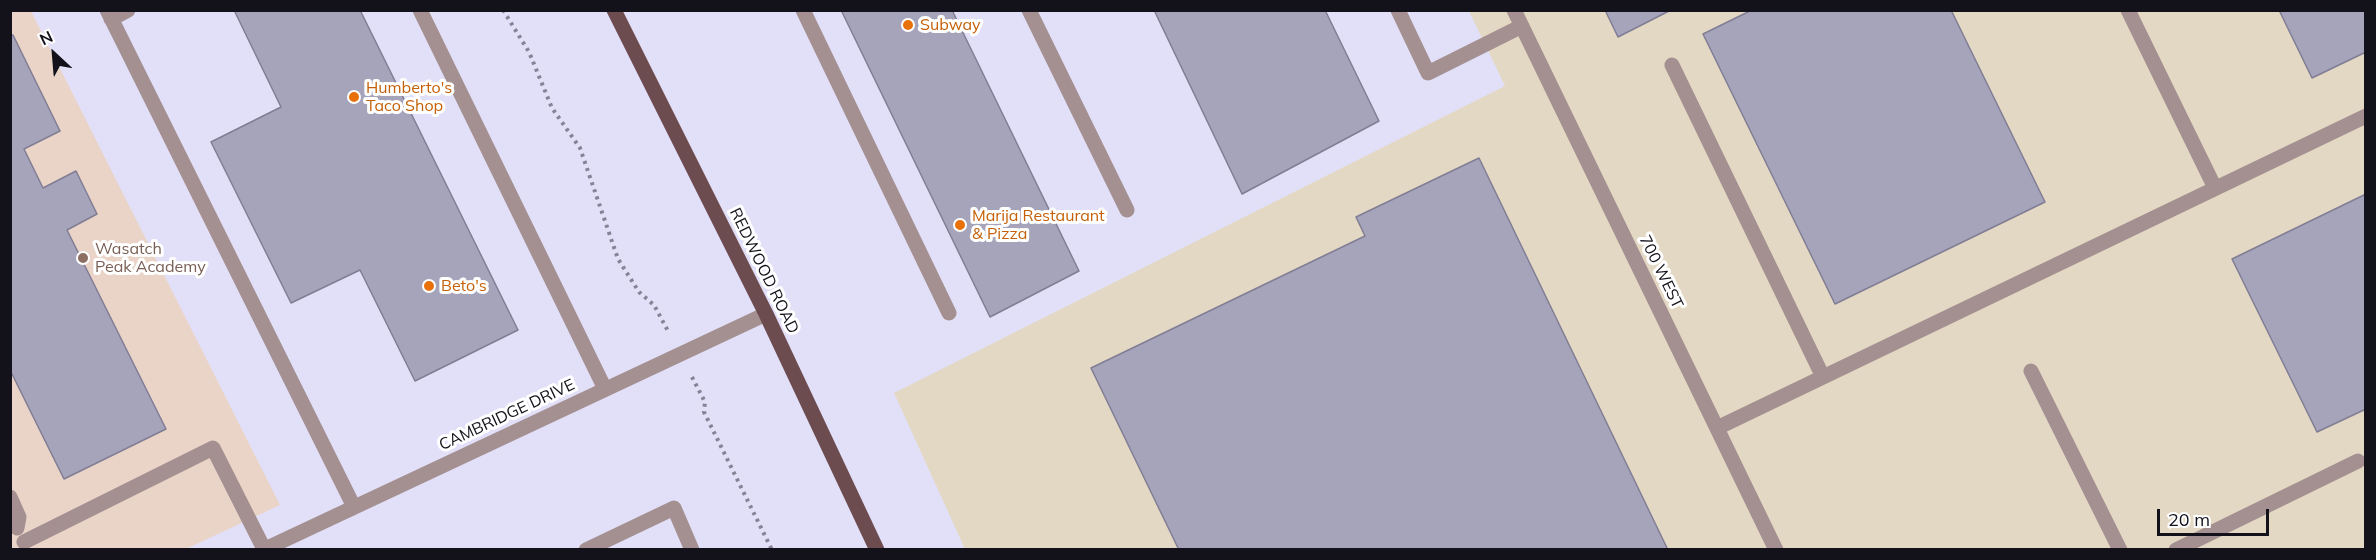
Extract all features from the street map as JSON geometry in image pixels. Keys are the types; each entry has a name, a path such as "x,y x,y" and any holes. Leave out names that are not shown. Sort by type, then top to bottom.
{"main road":[{"name":"REDWOOD ROAD","path":"614,10 766,314 877,549"}],"street":[{"path":"129,10 109,15 354,507"},
{"path":"420,10 605,389"},
{"path":"803,10 949,313"},
{"path":"1029,10 1127,210"},
{"path":"1398,10 1428,73 1522,26"},
{"name":"700 WEST","path":"1514,10 1776,549"},
{"path":"2128,10 2215,188"},
{"path":"1672,65 1823,376"},
{"path":"1717,428 2366,116"},
{"name":"CAMBRIDGE DRIVE","path":"264,549 766,314"},
{"path":"2031,371 2120,549"},
{"path":"10,496 19,517 20,538 213,448 264,549"},
{"path":"2176,549 2358,461"},
{"path":"586,549 674,508 692,549"}],"path":[{"path":"503,10 529,52 552,108 580,148 618,259 639,292 654,305"},
{"path":"705,402 704,412 772,549"}],"shaded area":[{"name":"Wasatch Peak Academy","path":"10,11 31,11 280,505 186,549 11,549"},
{"path":"1469,11 2365,11 2365,549 965,549 894,393 1505,86"}],"building":[{"path":"234,10 360,10 518,330 415,381 360,270 291,303 211,142 281,107"},
{"path":"841,10 952,10 1079,271 990,317"},
{"path":"1154,10 1325,10 1379,121 1242,194"},
{"path":"1605,10 1671,10 1618,37"},
{"path":"1752,10 1951,10 2045,202 1835,304 1703,34"},
{"path":"2279,10 2366,10 2366,52 2312,78"},
{"path":"13,35 60,131 24,149 43,188 76,171 97,214 67,230 166,429 64,479 10,370 10,36"},
{"path":"1479,158 1668,550 1179,550 1091,368 1365,236 1356,217"},
{"path":"2366,194 2366,409 2317,432 2232,259"}],"place":[{"name":"Subway","path":"908,25"},
{"name":"Humberto's Taco Shop","path":"354,97"},
{"name":"Marija Restaurant & Pizza","path":"960,225"},
{"name":"Wasatch Peak Academy","path":"83,258"},
{"name":"Beto's","path":"429,286"}]}
